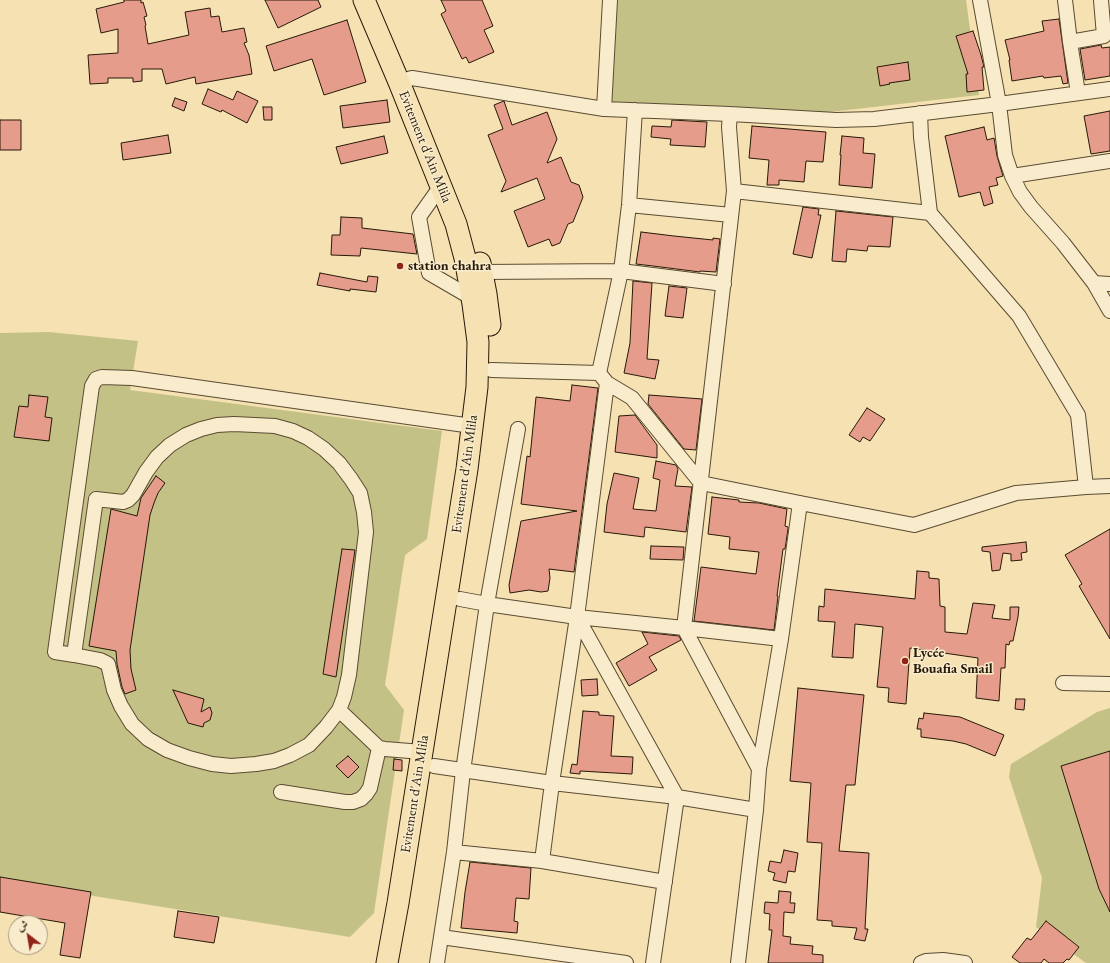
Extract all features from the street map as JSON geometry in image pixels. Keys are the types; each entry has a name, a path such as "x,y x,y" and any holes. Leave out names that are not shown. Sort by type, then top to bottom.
{"highway":[{"name":"Evitement d'Ain Mlila","path":"364,0 449,168 463,206 477,250 486,294 490,326 492,370 489,403 460,599 387,963"},
{"name":"Evitement d'Ain Mlila","path":"378,0 441,186 456,224 465,258 478,342 476,387 466,477 402,963"}],"street":[{"path":"604,109 610,0"},
{"path":"980,0 999,104 1005,155 1012,176 1030,207 1068,249 1094,283 1110,311"},
{"path":"1065,0 1078,93"},
{"path":"1070,42 1104,36 1101,0"},
{"path":"405,80 604,109 836,120 920,113 1110,89"},
{"path":"542,861 577,617 603,378 621,271 629,205 636,110"},
{"path":"920,113 920,137 930,213 1019,316 1078,415 1086,487"},
{"path":"730,114 729,127 734,191 684,628 759,769"},
{"path":"1012,176 1110,161"},
{"path":"441,186 419,217 429,273 472,298"},
{"path":"734,191 930,213"},
{"path":"629,205 731,215"},
{"path":"482,272 621,271 724,284"},
{"path":"1094,283 1110,284"},
{"path":"492,370 603,378 632,398 701,483 800,503 914,524 1016,493 1110,486"},
{"path":"77,496 123,502 128,500 133,495 146,472 157,457 170,445 186,435 201,429 234,424 275,426 293,431 308,438 324,449 339,463 351,479 360,494 366,532 349,675 344,697 339,710 309,745 274,761 231,766 212,764 167,750 148,739 132,724 121,706 114,690 108,664 100,660 54,652 92,386 96,379 102,377 132,378 472,426"},
{"path":"437,963 454,852 463,771 487,604 518,428"},
{"path":"74,656 96,499"},
{"path":"738,963 756,810 759,769 781,639 800,503"},
{"path":"460,599 577,617 781,639"},
{"path":"577,617 677,797 654,963"},
{"path":"1063,683 1110,684"},
{"path":"339,710 379,748 428,759 463,771 677,797 756,810"},
{"path":"281,792 345,802 353,802 360,799 370,788 379,748"},
{"path":"454,852 542,861 665,882"},
{"path":"441,937 626,963"},
{"path":"921,963 926,961 943,960 964,963"}],"shaded area":[{"path":"616,0 966,0 979,95 821,113 610,103"},
{"path":"49,332 138,341 130,390 442,431 427,539 405,555 385,685 404,710 374,913 350,937 0,881 0,333"},
{"path":"1110,708 1110,963 1086,963 1036,927 1042,878 1009,777 1011,764 1097,712"}],"building":[{"path":"124,0 141,0 141,3 143,2 147,16 144,17 148,44 189,35 185,12 210,8 211,17 219,16 222,32 244,28 247,42 244,43 249,55 252,74 196,84 195,77 166,84 162,69 142,69 142,81 133,82 133,78 108,78 108,83 90,84 88,55 118,53 118,29 101,33 96,9 124,2"},
{"path":"265,0 318,0 321,7 278,28"},
{"path":"441,0 482,0 493,26 484,30 494,52 469,63 466,57 462,59 441,14 446,11"},
{"path":"1059,19 1068,83 1063,84 1061,76 1044,78 1043,76 1012,81 1010,60 1005,40 1044,31 1042,21"},
{"path":"347,20 366,82 324,95 312,59 274,71 266,46"},
{"path":"973,31 984,67 982,67 984,90 967,92 966,74 968,74 956,36"},
{"path":"1101,45 1102,48 1110,47 1110,76 1085,80 1080,49"},
{"path":"908,62 910,80 880,86 877,67"},
{"path":"208,89 233,100 237,91 258,101 247,123 222,110 221,112 202,104"},
{"path":"175,98 187,102 184,111 172,106"},
{"path":"387,100 390,122 343,128 340,106"},
{"path":"504,101 512,125 547,112 557,139 547,163 561,157 571,182 579,185 583,197 573,222 568,224 560,243 552,246 549,239 528,247 514,211 545,199 537,178 501,192 506,181 488,135 503,129 494,105"},
{"path":"263,107 272,107 272,120 264,120"},
{"path":"1110,111 1110,151 1091,154 1084,116"},
{"path":"0,120 21,120 21,150 0,150"},
{"path":"672,120 707,122 705,147 670,145 671,139 651,137 652,126 671,127"},
{"path":"752,126 826,132 823,162 806,161 804,182 779,180 779,185 767,185 769,160 749,158"},
{"path":"984,127 987,140 994,138 997,156 1003,176 996,178 998,185 989,187 993,203 984,206 980,192 959,197 945,136"},
{"path":"168,135 171,153 123,160 121,143"},
{"path":"384,136 388,153 341,164 336,147"},
{"path":"842,136 864,138 863,153 875,154 872,188 839,185"},
{"path":"803,207 819,209 818,215 821,215 812,258 793,254"},
{"path":"836,211 893,217 890,247 868,246 867,251 847,249 846,262 832,261"},
{"path":"341,217 362,218 362,228 413,234 417,254 361,248 360,256 331,255 332,235 340,235"},
{"path":"641,232 713,240 713,238 720,239 716,272 700,272 636,264"},
{"path":"320,273 367,282 368,276 378,277 376,292 350,289 350,291 317,285"},
{"path":"633,281 652,283 647,359 659,360 655,379 624,373 630,343"},
{"path":"669,286 687,288 683,318 665,316"},
{"path":"572,385 598,388 574,572 549,569 550,578 548,591 541,592 529,590 510,593 509,585 521,521 577,511 521,504 527,456 530,457 536,397 570,401"},
{"path":"29,395 48,397 45,417 52,418 49,441 14,437 19,406 28,407"},
{"path":"649,395 702,399 696,450 684,449 648,404"},
{"path":"867,408 885,419 870,441 863,437 860,442 849,435"},
{"path":"635,415 657,445 657,458 615,452 619,416"},
{"path":"656,461 676,465 678,469 675,486 692,487 686,532 645,527 644,537 604,532 607,504 614,473 639,478 633,509 656,511 660,480 653,478"},
{"path":"156,476 165,483 158,493 150,515 130,650 131,669 136,690 125,694 117,664 116,651 89,646 111,509 137,516 141,498"},
{"path":"712,497 739,500 739,502 759,503 787,509 785,526 788,527 788,529 785,549 783,549 774,630 694,621 701,567 756,574 759,552 729,549 730,537 708,534"},
{"path":"1110,529 1110,639 1079,586 1082,584 1065,555"},
{"path":"1026,542 1027,552 1021,553 1022,560 1011,561 1011,554 1003,553 1000,570 992,571 990,552 982,551 982,547"},
{"path":"651,546 684,547 683,560 650,559"},
{"path":"342,549 355,550 336,677 323,674"},
{"path":"917,571 929,572 929,578 939,579 940,606 945,607 945,632 967,634 973,603 995,605 992,618 1010,620 1010,607 1019,607 1013,641 1010,641 1009,645 1006,644 1005,668 1001,668 999,701 976,698 978,658 910,648 906,704 888,702 889,688 877,687 883,627 855,624 853,658 832,657 835,622 818,621 819,606 824,607 825,589 915,599"},
{"path":"642,632 679,636 681,640 649,657 657,670 629,686 616,663 648,644"},
{"path":"597,679 598,695 582,696 581,680"},
{"path":"798,688 864,695 855,785 846,785 839,851 869,853 865,929 868,929 865,941 854,939 857,928 832,926 832,921 817,920 822,843 807,842 811,783 790,781"},
{"path":"173,690 204,699 201,712 210,707 212,713 210,720 204,723 203,727 188,723"},
{"path":"1016,699 1025,699 1024,710 1015,709"},
{"path":"583,711 599,712 599,715 614,716 611,756 633,757 632,774 580,771 580,774 570,773 572,764 577,765"},
{"path":"924,713 960,717 1004,735 995,756 966,744 921,737 921,729 917,729 919,718 923,719"},
{"path":"1110,751 1110,912 1099,889 1061,766"},
{"path":"348,756 359,767 348,778 336,766"},
{"path":"394,759 402,760 402,771 393,770"},
{"path":"784,850 798,853 795,872 788,871 786,883 773,880 775,873 768,871 770,861 781,863"},
{"path":"470,862 531,868 529,899 516,898 514,921 518,922 517,933 461,928"},
{"path":"0,877 91,892 80,958 60,955 65,923 48,920 48,915 18,915 0,912"},
{"path":"779,891 791,892 790,903 795,903 794,913 784,912 783,936 791,937 790,944 813,946 812,954 823,955 823,963 768,963 772,930 769,930 770,914 764,913 765,902 778,903"},
{"path":"178,911 219,917 214,943 174,937"},
{"path":"1046,921 1079,947 1069,960 1067,959 1063,963 1049,963 1044,959 1041,963 1020,963 1012,957 1027,938 1031,940"}],"place":[{"name":"station chahra","path":"400,266"},
{"name":"Lycée Bouafia Smail","path":"905,661"}]}
